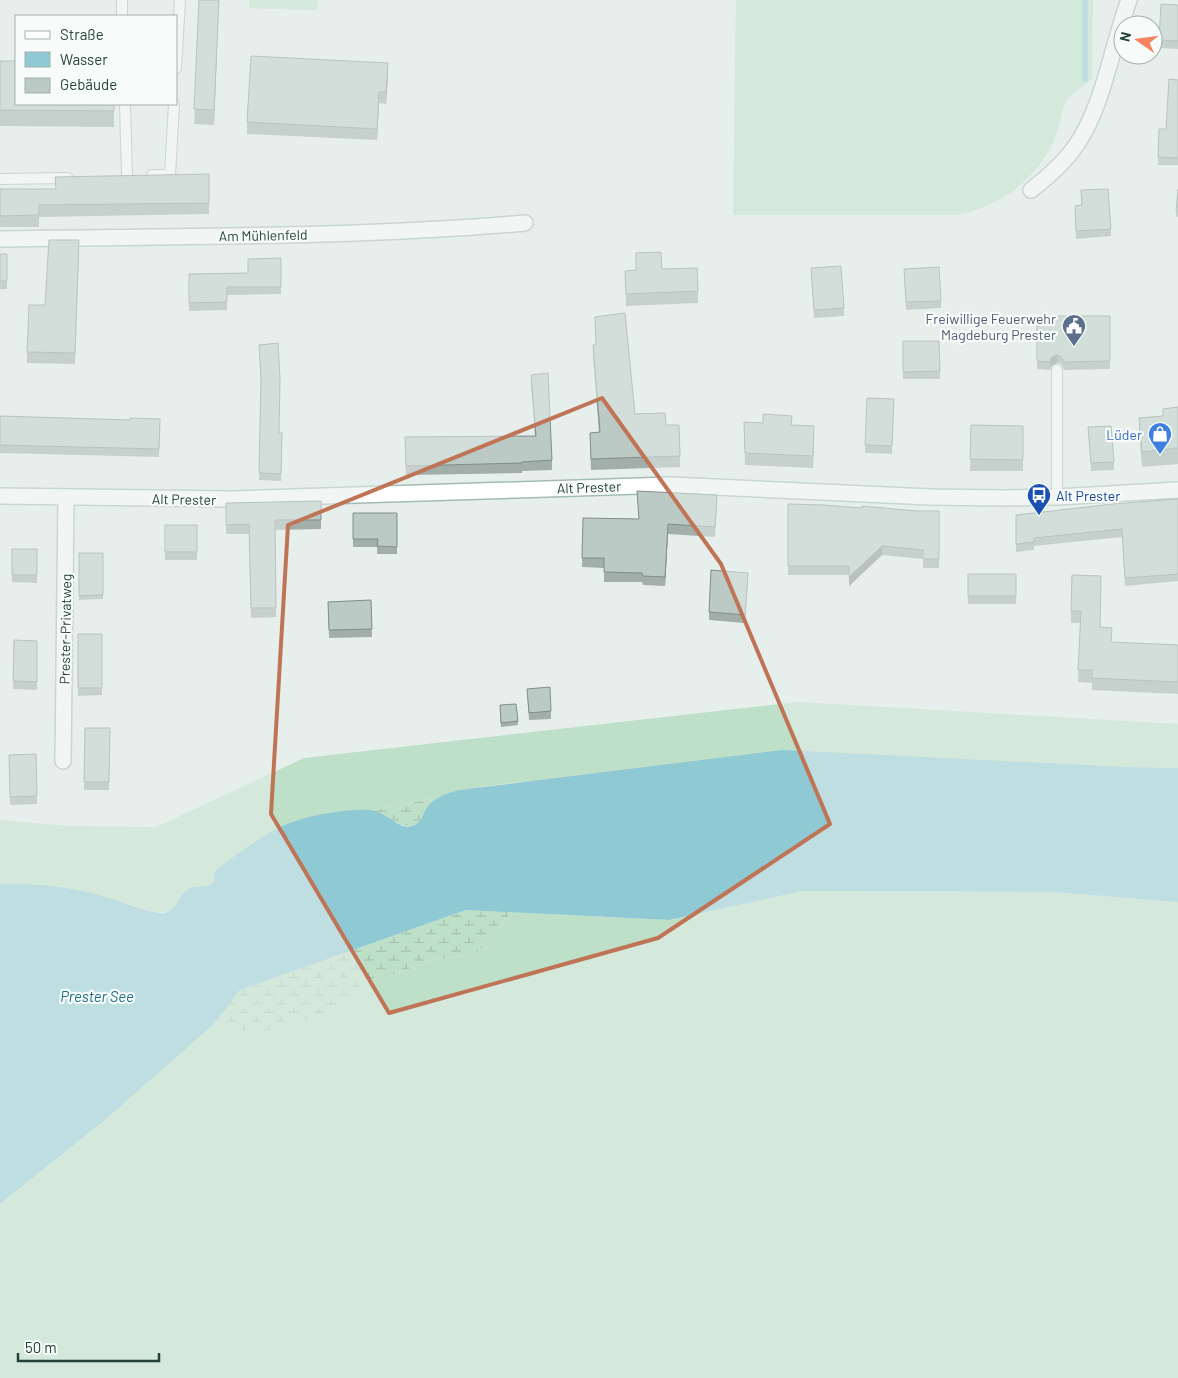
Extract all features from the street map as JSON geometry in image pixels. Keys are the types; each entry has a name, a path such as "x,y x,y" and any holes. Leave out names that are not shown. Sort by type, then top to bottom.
{"main road":[{"path":"1031,190 1055,170 1081,138 1098,96 1130,0"},
{"name":"Am Mühlenfeld","path":"0,239 376,232 446,229 525,222"},
{"name":"Alt Prester","path":"0,496 233,499 670,485 930,497 1006,498 1178,490"},
{"name":"Prester-Privatweg","path":"63,760 66,497"}],"lane":[{"path":"122,0 122,15"},
{"path":"178,34 180,0"},
{"path":"125,105 131,176 170,175 174,105"},
{"path":"0,179 78,177"},
{"path":"1057,370 1057,497"}],"highlighted area":[{"path":"602,398 721,564 830,824 658,938 389,1013 271,814 288,525"}],"green space":[{"path":"249,0 318,0 317,10 249,8"},
{"path":"736,0 1093,0 1092,79 1066,102 1049,151 1028,178 1002,198 972,211 955,215 733,215"},
{"path":"797,702 1178,724 1178,768 1125,767 520,782 459,790 440,797 373,810 333,813 294,821 258,841 214,872 215,877 211,884 180,896 175,906 165,912 147,910 97,895 65,889 0,884 0,820 69,826 156,827 304,758"},
{"path":"440,797 427,809 417,824 411,826 398,824 373,810"},
{"path":"803,891 1053,892 1178,902 1178,1378 0,1378 0,1204 106,1119 214,1024 258,1033 327,1014 368,985 434,959 475,955 512,912 669,920"},
{"path":"466,910 512,912 475,955 434,959 368,985 327,1014 258,1033 214,1024 240,990"}],"water":[{"name":"Prester See","path":"783,750 1178,768 1178,902 1053,892 803,891 669,920 466,910 240,990 214,1024 106,1119 0,1204 0,884 38,885 77,890 152,912 165,913 173,908 187,890 211,884 214,872 253,843 285,825 304,818 343,811 371,810 407,827 418,823 429,805 436,799 459,790"}],"building":[{"path":"199,0 219,0 214,110 194,109"},
{"path":"1161,4 1178,5 1178,41 1163,40 1163,15 1160,15"},
{"path":"251,56 388,63 386,92 379,92 377,129 247,122"},
{"path":"0,61 15,61 15,105 114,105 114,111 0,110"},
{"path":"1169,79 1178,80 1178,158 1158,157 1159,129 1166,129"},
{"path":"209,174 209,203 39,205 39,215 0,216 0,189 56,189 55,177"},
{"path":"1108,189 1111,229 1076,231 1075,206 1082,205 1081,190"},
{"path":"1178,189 1178,211 1176,211"},
{"path":"49,240 79,240 75,353 27,352 29,305 45,305"},
{"path":"661,252 662,269 697,268 698,291 626,294 625,271 636,270 636,253"},
{"path":"0,254 7,254 7,281 0,281"},
{"path":"281,258 281,287 227,287 227,302 189,303 189,274 248,273 248,259"},
{"path":"841,266 844,308 814,310 811,268"},
{"path":"939,267 941,301 906,302 904,269"},
{"path":"625,313 635,414 665,413 666,425 679,425 680,456 591,459 590,433 600,432 593,345 596,345 595,317"},
{"name":"Freiwillige Feuerwehr Magdeburg Prester","path":"1037,316 1110,316 1110,361 1064,362 1057,355 1051,358 1050,362 1037,361"},
{"path":"903,341 939,341 940,371 903,372"},
{"path":"278,343 280,378 279,433 282,433 281,474 259,473 261,377 259,345"},
{"path":"548,373 552,460 522,463 406,466 405,437 536,436 531,375"},
{"path":"867,398 894,399 892,446 865,445"},
{"path":"1178,407 1178,448 1142,452 1139,418 1163,416 1163,409"},
{"path":"763,414 792,416 791,425 814,426 813,456 745,453 744,422 763,423"},
{"path":"0,416 130,420 130,418 160,419 159,449 0,445"},
{"path":"971,425 1023,426 1023,460 970,459"},
{"path":"1111,426 1114,462 1091,463 1088,427"},
{"path":"637,491 717,495 715,527 668,524 665,577 643,576 642,573 604,572 604,558 582,558 583,518 639,519"},
{"path":"1178,499 1178,574 1125,578 1122,529 1034,538 1034,542 1016,544 1016,515"},
{"path":"321,501 321,520 275,520 276,608 251,608 249,524 226,525 226,503"},
{"path":"788,504 939,511 939,559 923,559 923,550 882,546 849,577 849,566 788,566"},
{"path":"353,513 397,513 397,547 377,546 378,539 353,539"},
{"path":"165,525 197,525 197,552 165,552"},
{"path":"12,549 37,549 37,575 12,575"},
{"path":"79,553 103,553 103,595 79,596"},
{"path":"711,570 748,573 745,615 709,612"},
{"path":"968,574 1016,574 1016,596 968,596"},
{"path":"1072,575 1101,576 1100,627 1112,628 1111,642 1178,645 1178,682 1092,678 1092,670 1078,670 1081,611 1071,611"},
{"path":"371,600 372,629 329,630 328,602"},
{"path":"78,634 102,634 102,688 78,688"},
{"path":"14,640 37,641 37,682 13,681"},
{"path":"550,687 551,711 529,713 527,689"},
{"path":"516,704 518,721 501,723 500,705"},
{"path":"85,728 110,728 109,782 84,782"},
{"path":"36,754 37,796 10,797 9,755"}],"waterway":[{"path":"1085,0 1085,79"}],"place":[{"name":"Freiwillige Feuerwehr Magdeburg Prester","path":"1074,347"},
{"name":"Lüder","path":"1160,455"},
{"name":"Alt Prester","path":"1039,516"}]}
